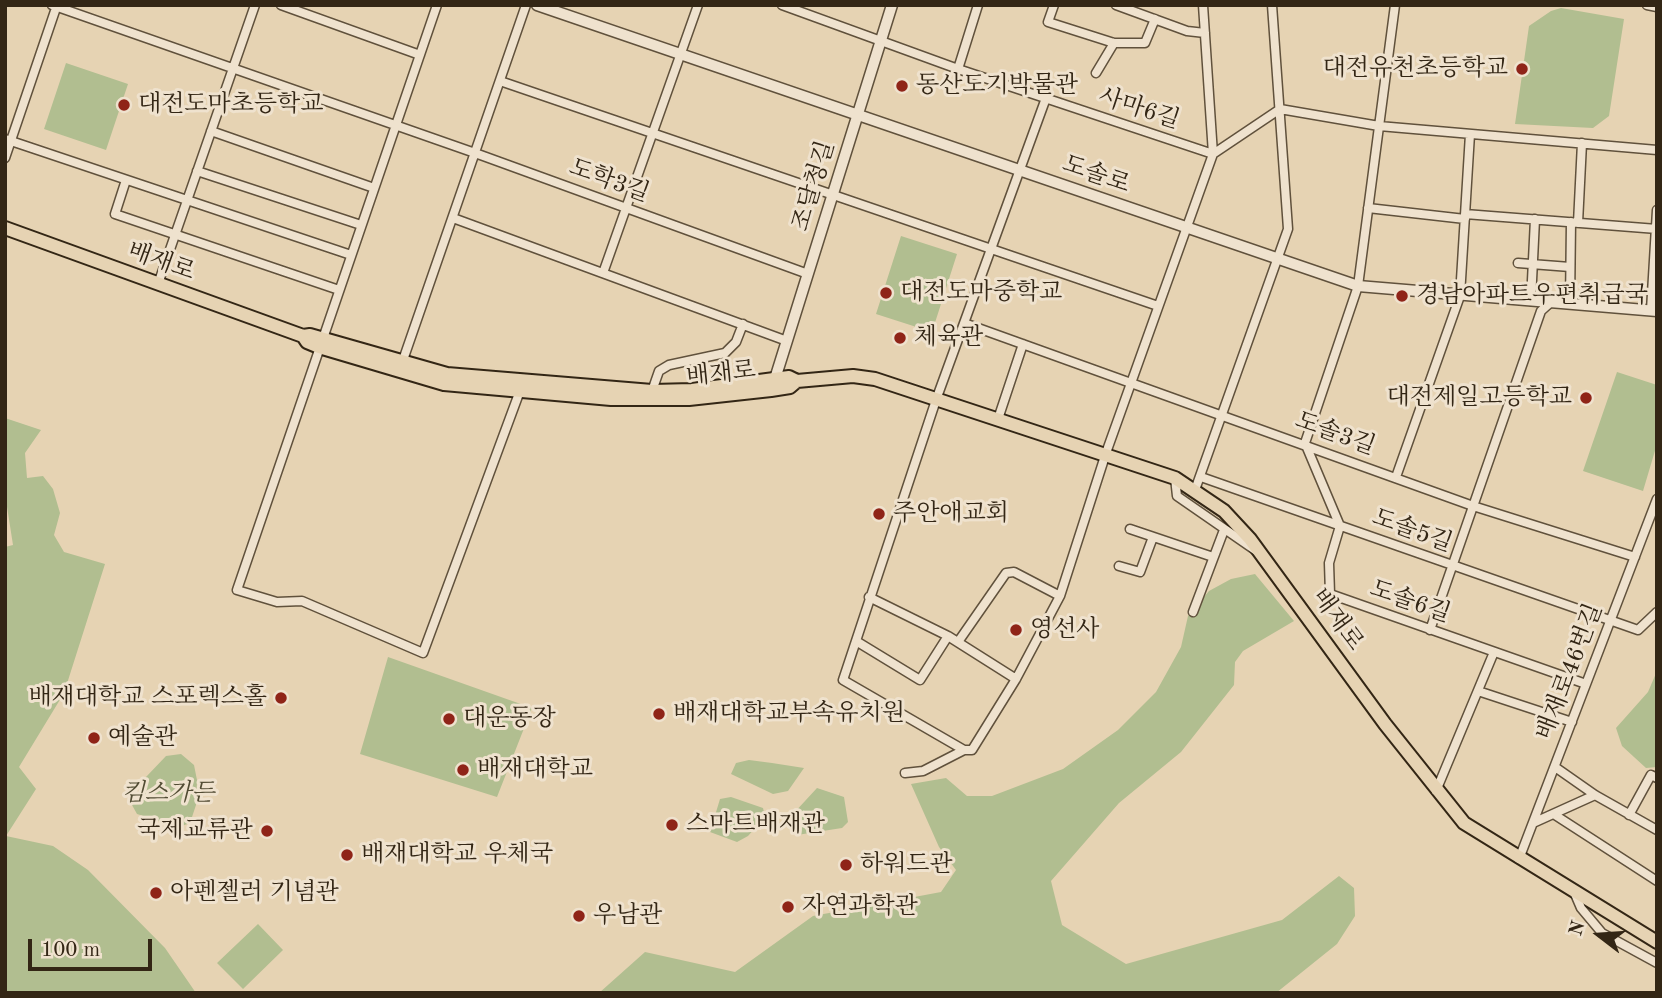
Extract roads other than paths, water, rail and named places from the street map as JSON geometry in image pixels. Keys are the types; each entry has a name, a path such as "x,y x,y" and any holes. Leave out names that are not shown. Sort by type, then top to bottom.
{"main road":[{"name":"배재로","path":"5,228 444,384 652,391 773,385 790,387 797,381 853,376 875,379 1106,453 1175,478 1224,511 1264,555 1436,791 1464,823 1608,914 1655,936"},
{"name":"배재로","path":"321,342 447,374 522,387 647,401 773,385"}],"street":[{"path":"158,284 255,5"},
{"path":"281,5 420,55"},
{"path":"437,5 237,590 277,602 302,601 424,653 522,387"},
{"path":"402,364 526,5"},
{"name":"도솔로","path":"537,5 1358,286 1654,311"},
{"path":"603,273 698,5"},
{"name":"사마6길","path":"782,5 958,69 1213,154"},
{"name":"조달청길","path":"773,385 892,5"},
{"path":"958,69 978,5"},
{"path":"1054,5 1048,22 1114,43 1146,43 1155,19"},
{"path":"1116,5 1205,33"},
{"path":"905,773 923,771 964,750 972,750 1016,679 1060,596 1106,453 1213,154 1203,5"},
{"path":"1195,490 1288,229 1272,5"},
{"path":"1340,526 1305,443 1358,286 1395,5"},
{"path":"1647,5 1657,6"},
{"path":"5,158 8,140 55,6"},
{"name":"도학3길","path":"55,6 475,153 808,274"},
{"path":"1096,73 1114,43"},
{"path":"500,81 1158,306"},
{"path":"964,750 843,680 936,400 1046,98"},
{"path":"1213,154 1280,109 1379,126 1657,150"},
{"path":"211,131 374,188"},
{"path":"1396,477 1460,296 1470,134"},
{"path":"8,140 351,255"},
{"path":"1570,304 1570,267 1582,143"},
{"path":"197,171 361,225"},
{"path":"126,180 115,214 339,290"},
{"path":"1368,208 1656,229"},
{"path":"1654,311 1657,209"},
{"path":"453,218 787,341"},
{"path":"1531,301 1535,219"},
{"path":"1518,262 1570,267"},
{"path":"1430,630 1541,311 1550,303"},
{"name":"도솔3길","path":"964,323 1305,443 1473,506 1635,557"},
{"path":"652,391 659,372 668,365 725,353 736,342 743,324"},
{"path":"998,419 1023,344"},
{"name":"도솔5길","path":"1201,477 1638,630 1657,612"},
{"path":"1175,478 1177,496 1264,555"},
{"name":"배재로46번길","path":"1519,859 1657,499"},
{"name":"도솔6길","path":"1340,526 1329,563 1330,594 1586,684"},
{"path":"1130,529 1213,557"},
{"path":"1193,612 1224,530"},
{"path":"1119,566 1140,572 1153,537"},
{"path":"958,642 1006,573 1014,572 1060,596"},
{"path":"869,597 948,636 1016,679"},
{"path":"856,641 920,680 948,636"},
{"path":"1436,791 1494,652"},
{"path":"1478,691 1572,722"},
{"path":"1555,767 1595,795 1657,830"},
{"path":"1629,815 1651,775 1657,778"},
{"path":"1533,823 1595,795"},
{"path":"1555,815 1657,881"},
{"path":"1575,894 1581,908 1602,933 1657,963"},
{"path":"1602,933 1600,918 1608,914"}],"place":[{"name":"대전유천초등학교","path":"1522,69"},
{"name":"동산도기박물관","path":"902,86"},
{"name":"대전도마초등학교","path":"124,105"},
{"name":"대전도마중학교","path":"886,293"},
{"name":"경남아파트우편취급국","path":"1402,296"},
{"name":"체육관","path":"900,338"},
{"name":"대전제일고등학교","path":"1586,398"},
{"name":"주안애교회","path":"879,514"},
{"name":"영선사","path":"1016,630"},
{"name":"배재대학교 스포렉스홀","path":"281,698"},
{"name":"배재대학교부속유치원","path":"659,714"},
{"name":"대운동장","path":"449,719"},
{"name":"예술관","path":"94,738"},
{"name":"배재대학교","path":"463,770"},
{"name":"스마트배재관","path":"672,825"},
{"name":"국제교류관","path":"267,831"},
{"name":"배재대학교 우체국","path":"347,855"},
{"name":"하워드관","path":"846,865"},
{"name":"아펜젤러 기념관","path":"156,893"},
{"name":"자연과학관","path":"788,907"},
{"name":"우남관","path":"579,916"}],"park label":[{"name":"킴스가든","path":"168,794"}]}
